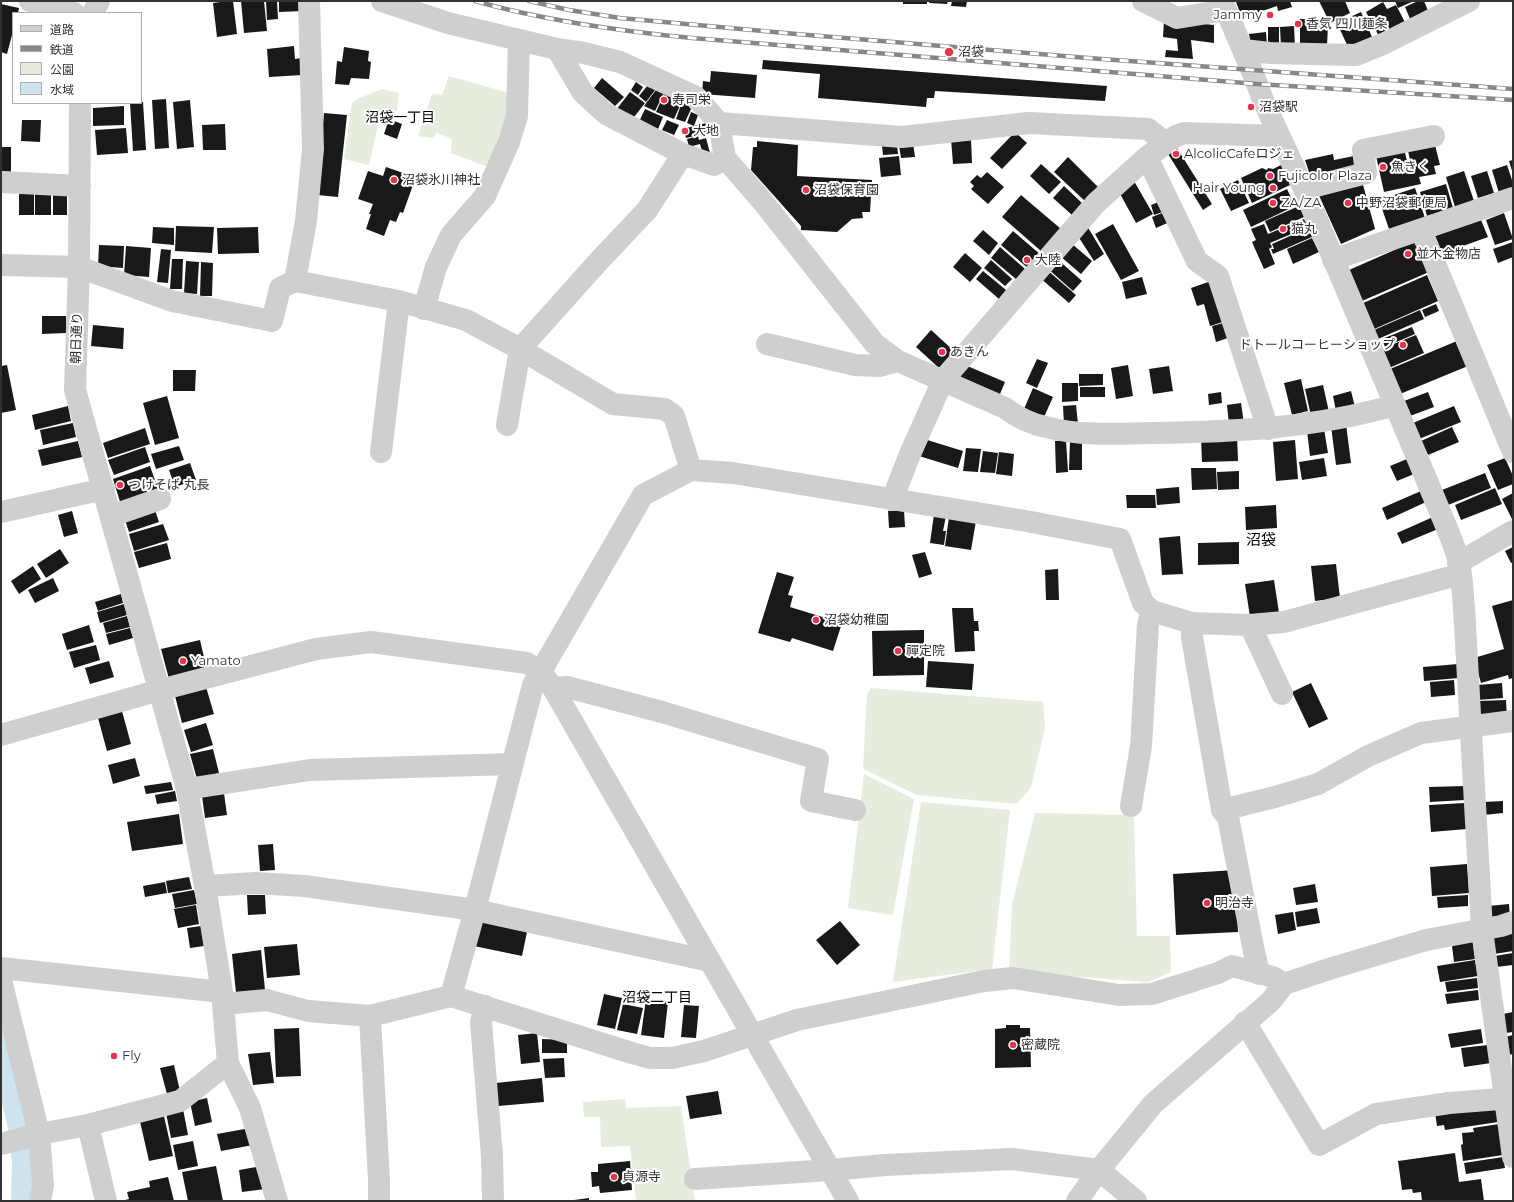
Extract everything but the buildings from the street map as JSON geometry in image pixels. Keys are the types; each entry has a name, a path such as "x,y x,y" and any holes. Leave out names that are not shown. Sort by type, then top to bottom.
{"street":[{"path":"30,1 70,12"},
{"path":"94,12 99,1"},
{"path":"294,281 306,221 313,149 309,1"},
{"path":"382,1 448,23 557,49 584,53 620,62 696,97 719,123 726,158 876,344 898,361 1004,408 1019,418 1058,430 1118,434 1268,429 1372,412 1395,405"},
{"path":"1143,1 1178,18 1224,5 1278,136 1304,188 1451,540 1459,568 1471,726 1482,930 1509,1098 1513,1157"},
{"path":"1243,50 1270,53 1356,55 1383,44 1469,1"},
{"path":"424,309 436,267 451,235 485,196 509,142 517,116 519,40"},
{"path":"557,49 583,93 606,114 683,154 714,165 726,158"},
{"name":"朝日通り","path":"80,104 80,267 75,390 187,788 223,998 228,1063"},
{"path":"719,123 902,138 1029,123 1148,129 1166,143"},
{"path":"892,500 910,454 943,380 1096,203 1147,157 1176,136 1184,133 1278,136"},
{"path":"1304,188 1366,173 1363,150 1434,136"},
{"path":"507,425 520,349 647,210 683,154"},
{"path":"1147,157 1197,261 1218,276 1268,429"},
{"path":"1,182 80,186"},
{"path":"1333,260 1513,198"},
{"path":"1421,230 1513,452"},
{"path":"1,265 80,267 172,301 272,321 280,288 294,281 399,302 466,320 520,349 613,404 665,409 674,416 691,470"},
{"path":"381,452 399,302"},
{"path":"767,344 855,364 879,366 898,361"},
{"path":"547,680 643,495 691,470 749,475 892,500 1026,521 1120,540 1143,603 1152,611 1192,623 1250,625 1284,622 1459,568 1513,531"},
{"path":"1,512 104,489"},
{"path":"111,516 160,499"},
{"path":"1131,806 1141,746 1148,624 1152,611"},
{"path":"1192,623 1192,637 1222,810 1228,817 1259,974"},
{"path":"1250,625 1282,694"},
{"path":"1,734 316,649 371,642 527,663 547,680 848,1201"},
{"path":"451,996 475,910 533,685 547,680 567,687 662,712 818,759 811,801 855,810"},
{"path":"1222,810 1275,797 1318,784 1368,756 1421,733 1513,721"},
{"path":"187,788 310,770 512,764"},
{"path":"205,886 256,883 304,886 475,910 710,961"},
{"path":"1077,1201 1099,1170 1153,1104 1245,1022 1271,1001 1284,984 1329,968 1426,940 1482,930 1513,922"},
{"path":"1,968 223,998 267,1000 308,1011 370,1016 451,996 650,1058 672,1058 704,1051 753,1036 797,1020 984,981 1013,978 1119,995 1152,994 1218,973 1232,966 1273,978 1284,984"},
{"path":"1,980 36,1135 43,1185 40,1201"},
{"path":"485,1006 481,1022 492,1156 493,1201"},
{"path":"370,1016 379,1201"},
{"path":"1245,1022 1319,1145 1376,1114 1449,1104 1509,1098"},
{"path":"3,1141 88,1125 180,1101 228,1063 250,1108 278,1201"},
{"path":"88,1125 106,1201"},
{"path":"695,1179 885,1165 1012,1159 1099,1170 1136,1201"}],"green space":[{"path":"449,76 513,94 493,169 451,153 452,139 437,133 433,138 418,136 432,94 442,95"},
{"path":"382,89 399,93 397,111 381,112 369,165 344,159 352,103 357,99"},
{"path":"871,688 1043,702 1045,728 1031,787 1017,804 917,795 863,769 867,694"},
{"path":"864,774 914,799 893,915 848,908"},
{"path":"921,802 1010,810 992,969 893,982"},
{"path":"1035,813 1134,815 1137,936 1170,936 1171,972 1148,982 1009,972 1012,904"},
{"path":"625,1099 626,1108 681,1106 695,1201 636,1201 630,1146 601,1147 600,1117 584,1117 583,1102"}],"water":[{"path":"1,1002 31,1123 37,1201 11,1201 12,1163 8,1128 1,1099"}],"railway":[{"path":"475,1 556,20 637,32 692,38 1257,84 1513,100"},
{"path":"529,1 569,10 620,18 796,34 1088,58 1513,89"}],"place":[{"name":"Jammy","path":"1270,15"},
{"name":"香気 四川麺条","path":"1298,24"},
{"name":"沼袋","path":"949,52"},
{"name":"寿司栄","path":"664,100"},
{"name":"沼袋駅","path":"1251,107"},
{"name":"大地","path":"685,131"},
{"name":"AlcolicCafeロジェ","path":"1176,154"},
{"name":"魚きく","path":"1383,167"},
{"name":"Fujicolor Plaza","path":"1270,176"},
{"name":"沼袋氷川神社","path":"394,180"},
{"name":"Hair Young","path":"1273,188"},
{"name":"沼袋保育園","path":"806,190"},
{"name":"ZA/ZA","path":"1273,203"},
{"name":"中野沼袋郵便局","path":"1348,203"},
{"name":"猫丸","path":"1283,229"},
{"name":"並木金物店","path":"1408,254"},
{"name":"大陸","path":"1027,260"},
{"name":"ドトールコーヒーショップ","path":"1403,345"},
{"name":"あきん","path":"942,352"},
{"name":"つけそば 丸長","path":"120,485"},
{"name":"沼袋幼稚園","path":"816,620"},
{"name":"禪定院","path":"898,651"},
{"name":"Yamato","path":"183,661"},
{"name":"明治寺","path":"1207,903"},
{"name":"密蔵院","path":"1013,1045"},
{"name":"Fly","path":"114,1056"},
{"name":"貞源寺","path":"614,1177"}],"district":[{"name":"沼袋一丁目","path":"400,118"},
{"name":"沼袋","path":"1261,541"},
{"name":"沼袋二丁目","path":"657,998"}]}
